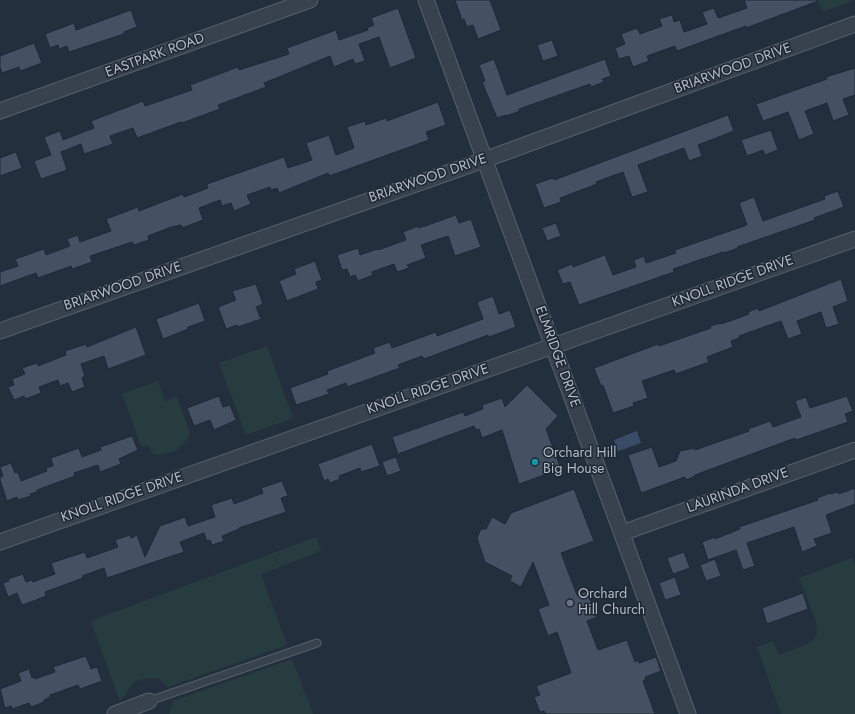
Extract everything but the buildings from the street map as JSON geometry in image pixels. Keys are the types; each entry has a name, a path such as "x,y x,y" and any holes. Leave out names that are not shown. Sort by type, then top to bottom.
{"street":[{"name":"EASTPARK ROAD","path":"0,111 310,0"},
{"name":"ELMRIDGE DRIVE","path":"426,0 688,714"},
{"name":"BRIARWOOD DRIVE","path":"0,331 484,160 855,24"},
{"name":"KNOLL RIDGE DRIVE","path":"0,542 855,239"},
{"name":"LAURINDA DRIVE","path":"622,533 855,450"},
{"path":"115,714 149,702"}],"lane":[{"path":"149,702 317,643"}],"green space":[{"path":"818,0 855,0 822,12"},
{"path":"267,346 293,418 246,435 219,363"},
{"path":"158,381 165,401 177,397 190,433 188,438 176,451 160,455 153,454 148,445 141,446 122,394"},
{"path":"316,537 321,551 261,574 287,645 168,687 159,679 152,678 139,680 132,684 120,702 91,621"},
{"path":"852,558 855,565 855,714 781,714 757,647 773,641 779,655 810,643 817,635 816,621 799,578"},
{"path":"292,659 313,714 169,714 173,701"}],"water":[{"path":"637,431 641,443 618,451 614,440"}],"place":[{"name":"Orchard Hill Big House","path":"535,462"},
{"name":"Orchard Hill Church","path":"570,603"}]}
